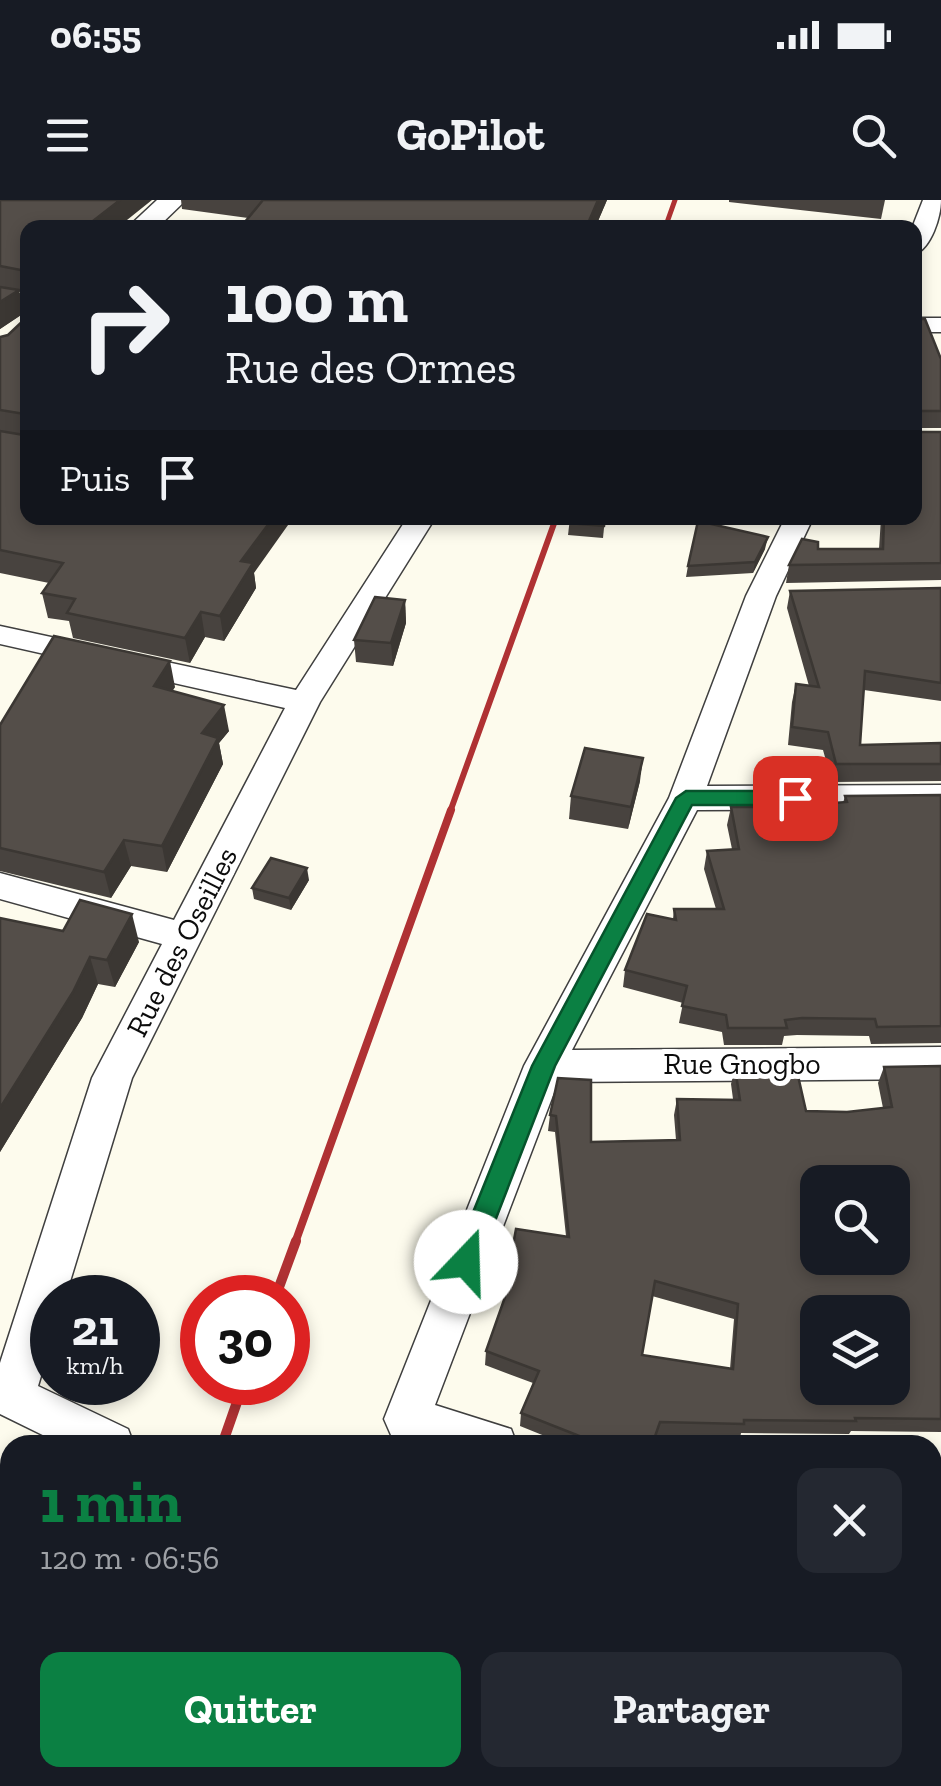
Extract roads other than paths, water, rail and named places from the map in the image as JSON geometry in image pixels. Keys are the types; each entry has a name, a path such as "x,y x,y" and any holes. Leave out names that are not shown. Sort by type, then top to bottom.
{"street":[{"path":"926,234 934,200"},
{"path":"148,220 166,201"},
{"name":"Rue des Oseilles","path":"6,1393 112,1078 304,702 417,525"},
{"path":"460,1435 406,1419 544,1066 686,798 761,596 796,525"},
{"path":"761,596 801,595"},
{"path":"0,635 304,702"},
{"path":"686,798 941,797"},
{"path":"0,886 185,937"},
{"name":"Rue Gnogbo","path":"544,1066 941,1063"},
{"path":"6,1393 91,1435"}],"railway":[{"path":"668,220 675,200"},
{"path":"450,812 553,525"},
{"path":"295,1243 451,810"},
{"path":"283,1275 296,1241"},
{"path":"225,1435 236,1405"}]}
